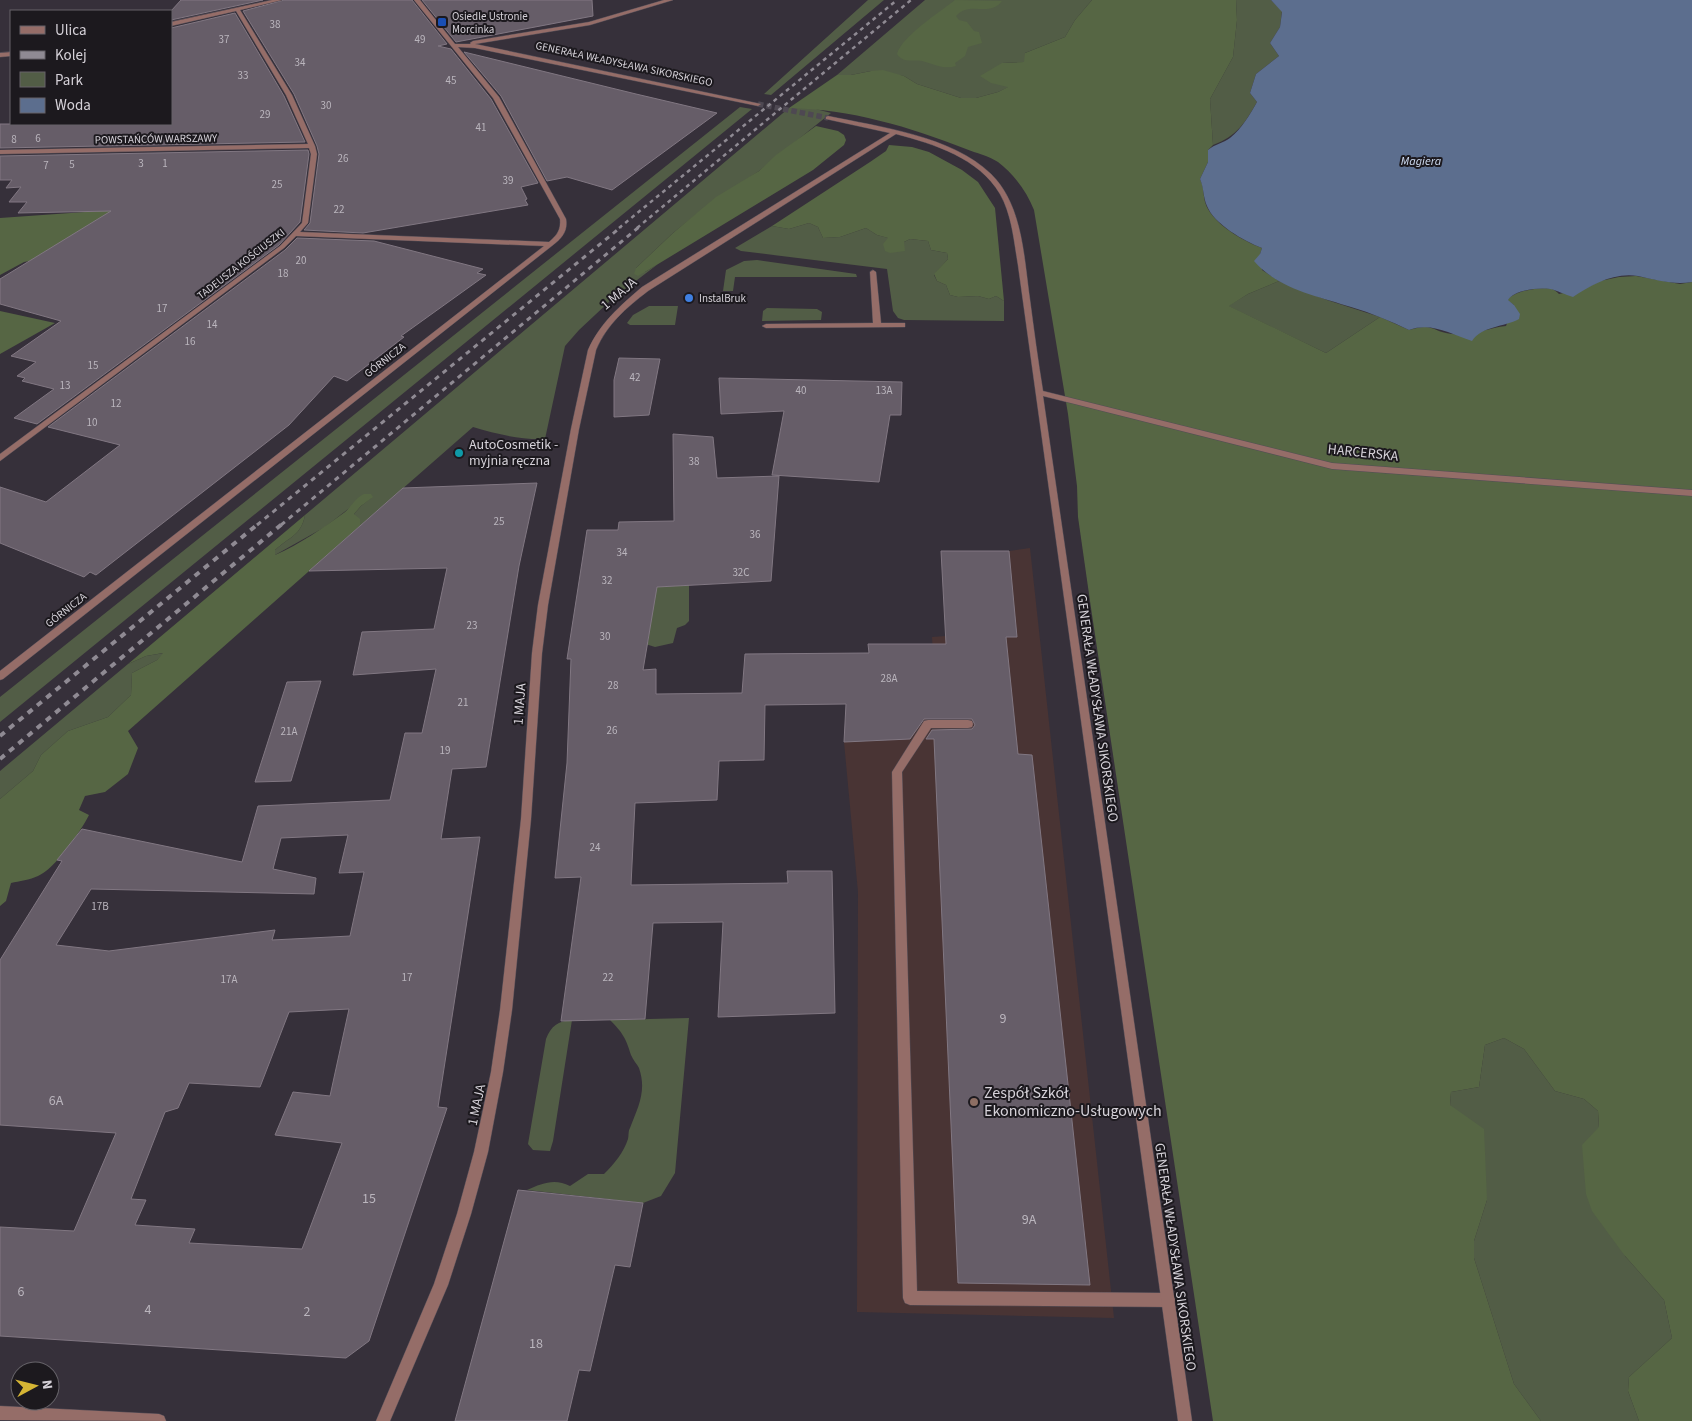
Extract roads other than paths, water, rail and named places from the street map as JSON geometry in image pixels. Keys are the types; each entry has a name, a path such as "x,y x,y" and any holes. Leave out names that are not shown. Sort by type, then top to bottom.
{"street":[{"path":"172,24 279,0"},
{"name":"GÓRNICZA","path":"0,676 564,232 563,219 496,97 456,45 417,0"},
{"path":"456,45 590,23 670,0"},
{"name":"TADEUSZA KOŚCIUSZKI","path":"0,458 282,247 305,223 314,154 312,146 289,95 237,9"},
{"name":"GENERAŁA WŁADYSŁAWA SIKORSKIEGO","path":"456,45 475,46 758,104"},
{"name":"GENERAŁA WŁADYSŁAWA SIKORSKIEGO","path":"828,118 943,146 965,158 989,176 1003,193 1015,231 1185,1421"},
{"name":"1 MAJA","path":"383,1421 447,1267 481,1152 497,1072 506,1010 526,819 543,605 575,429 596,339 613,315 645,289 894,133"},
{"name":"POWSTAŃCÓW WARSZAWY","path":"0,152 312,146"},
{"path":"295,234 551,244"},
{"path":"873,272 877,324"},
{"path":"766,326 902,325"},
{"name":"HARCERSKA","path":"1038,392 1140,416 1332,466 1692,493"},
{"path":"968,724 928,724 898,772 910,1298 1168,1300"},
{"path":"0,1413 159,1421"}],"water":[{"name":"Magiera","path":"1271,0 1692,0 1692,282 1672,282 1629,275 1603,280 1573,297 1545,288 1521,292 1508,300 1520,314 1519,319 1481,332 1472,341 1433,328 1425,327 1409,330 1366,312 1299,290 1264,271 1254,261 1262,248 1230,231 1216,219 1206,203 1200,179 1208,162 1208,150 1234,134 1245,122 1257,102 1250,93 1256,74 1279,56 1270,43 1280,27 1282,12"}],"tunnel":[{"path":"758,104 828,118"}],"railway":[{"path":"619,228 897,0"},
{"path":"637,228 911,0"},
{"path":"257,525 621,227"},
{"path":"281,525 639,227"},
{"path":"0,736 258,524"},
{"path":"0,759 282,524"}],"place":[{"name":"Osiedle Ustronie Morcinka","path":"442,22"},
{"name":"InstalBruk","path":"689,298"},
{"name":"AutoCosmetik - myjnia ręczna","path":"459,453"},
{"name":"Zespół Szkół Ekonomiczno-Usługowych","path":"974,1102"}]}
